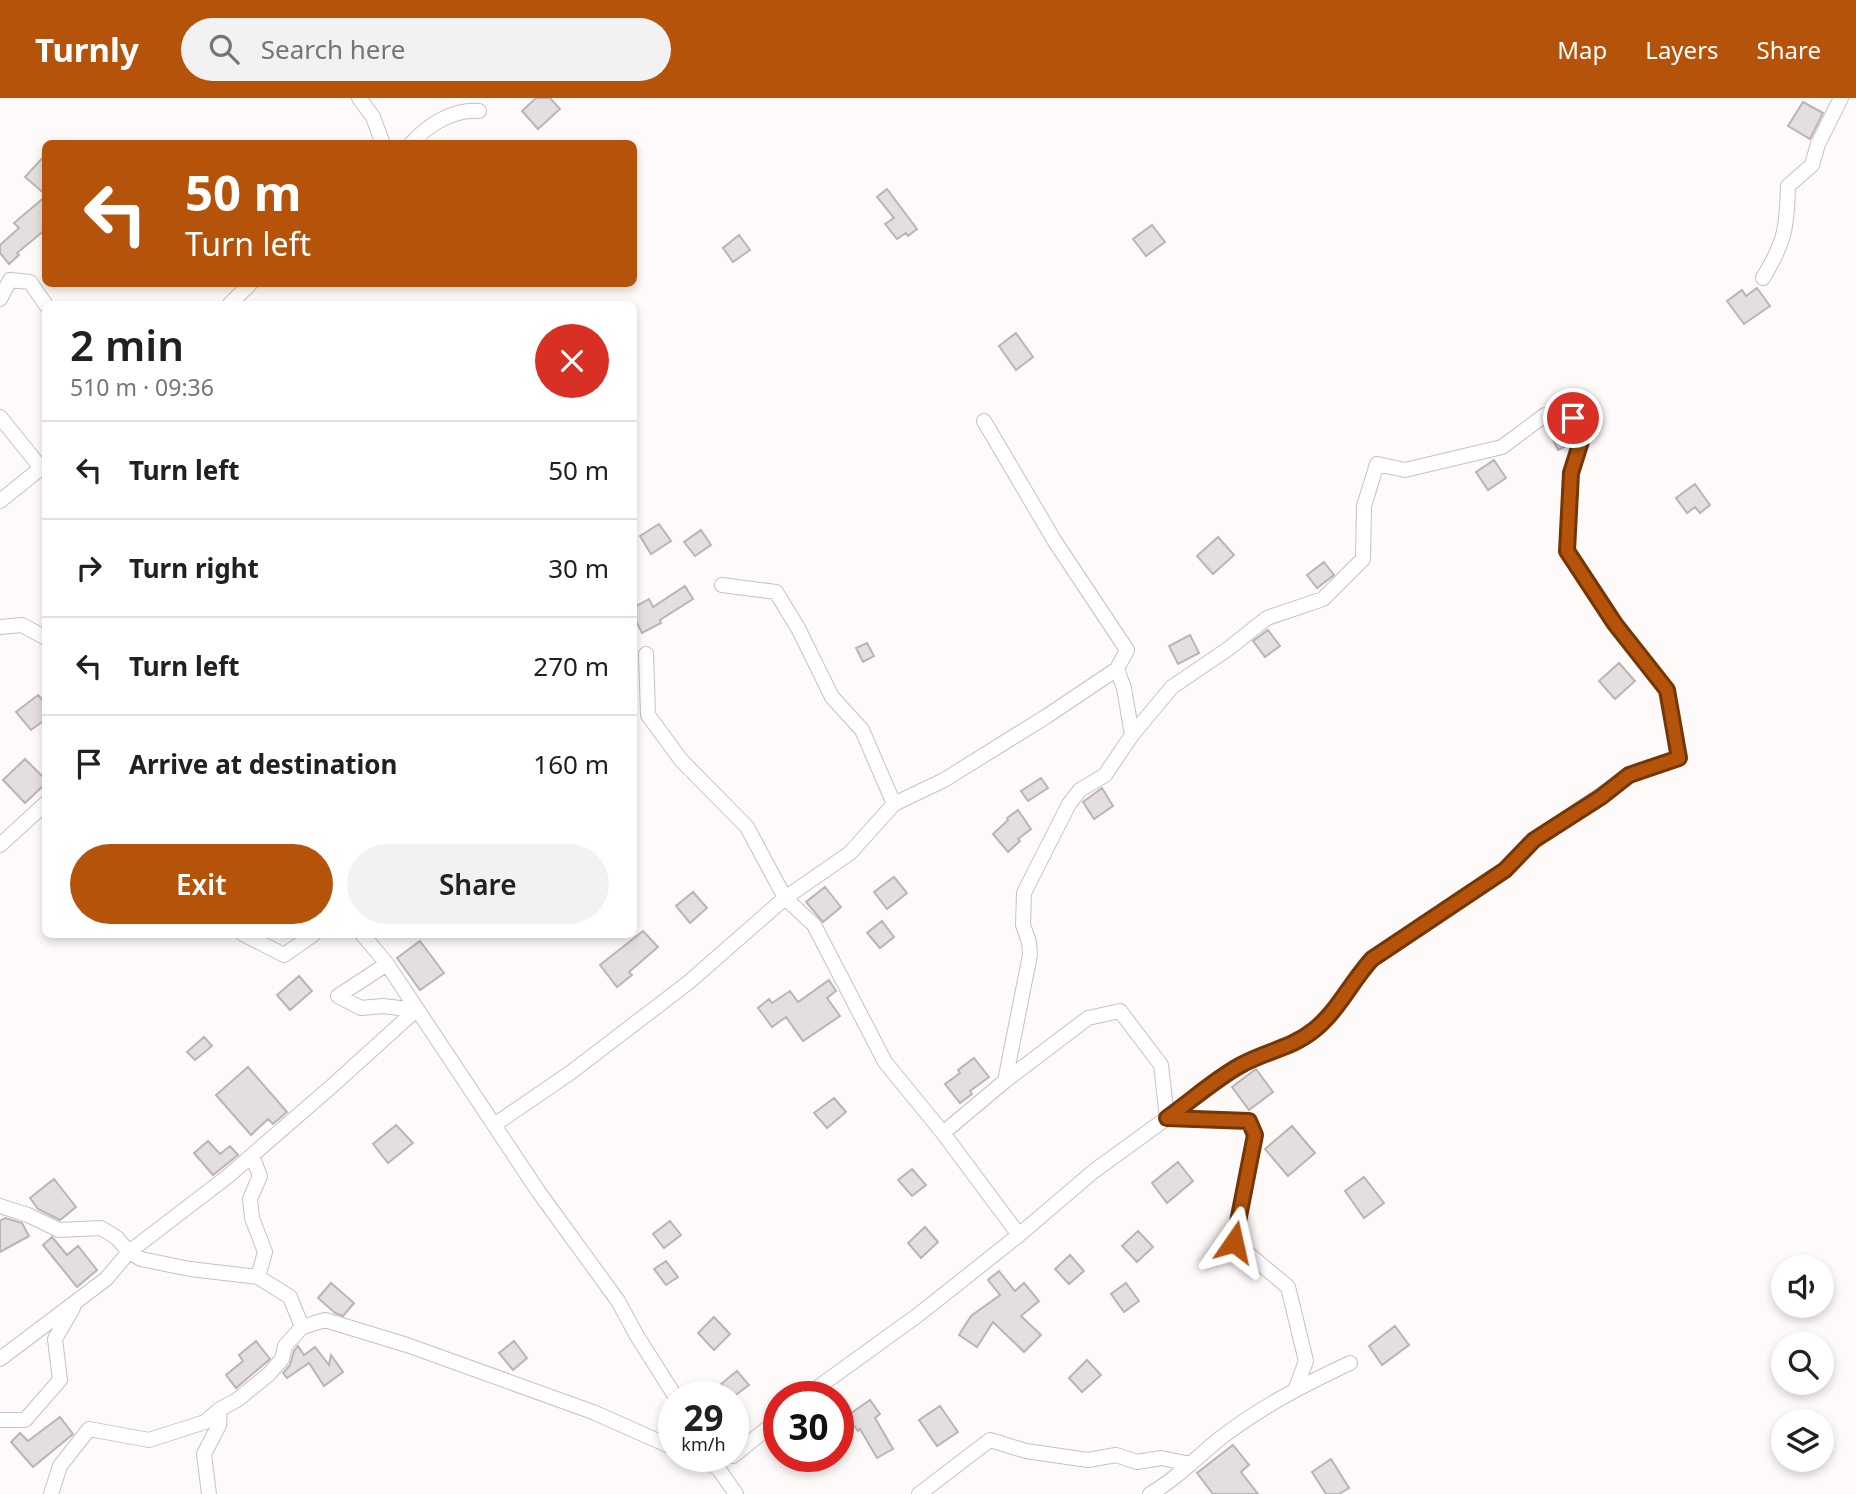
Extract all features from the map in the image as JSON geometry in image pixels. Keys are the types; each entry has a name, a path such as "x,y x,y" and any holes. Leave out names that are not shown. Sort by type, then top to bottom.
{"street":[{"path":"359,98 373,117 382,140"},
{"path":"1763,278 1785,234 1788,186 1812,165 1818,144 1841,98"},
{"path":"414,140 424,129 448,117 464,110 480,111"},
{"path":"0,299 10,280 30,282 43,301"},
{"path":"233,301 247,287"},
{"path":"827,1381 918,1315 1020,1235 1094,1171 1167,1118 1242,1064 1295,1044 1316,1028 1337,1007 1356,977 1372,959 1505,870 1534,840 1601,797 1629,775 1679,758 1667,690 1615,624 1567,551 1571,473 1583,435 1573,418 1545,415 1502,447 1405,470 1377,464 1364,506 1363,559 1323,599 1267,618 1228,649 1172,687 1132,735 1105,775 1080,790 1055,827 1024,893 1023,925 1030,955 1005,1081"},
{"path":"0,417 42,467"},
{"path":"494,1125 570,1073 689,982 785,898 850,853 894,804 944,780 1047,716 1117,668 1127,650 1054,540 984,421"},
{"path":"0,501 42,470"},
{"path":"722,585 776,592 798,628 832,697 862,730 894,804"},
{"path":"0,626 22,625 42,636"},
{"path":"646,654 648,715 681,760 747,827 785,898 814,925 885,1062 1020,1235"},
{"path":"1117,668 1124,688 1132,735"},
{"path":"0,845 42,807"},
{"path":"251,938 284,955 308,938"},
{"path":"365,938 387,964 538,1191 618,1301 666,1381"},
{"path":"387,964 338,996 361,1008 383,1006 416,1010"},
{"path":"0,1359 106,1279 129,1252 252,1156 416,1010"},
{"path":"943,1133 1005,1081 1088,1018 1120,1011 1161,1065 1167,1118"},
{"path":"1167,1118 1249,1121 1255,1135 1234,1242 1288,1287 1306,1361 1296,1388"},
{"path":"252,1156 260,1176 250,1199 252,1218 265,1252 258,1278"},
{"path":"0,1206 28,1215 59,1230 101,1228 141,1259 258,1278 290,1297 302,1327"},
{"path":"0,1420 25,1420 61,1380 55,1339 77,1301"},
{"path":"51,1494 60,1466 89,1429 149,1440 205,1422 269,1374 282,1359 285,1346 302,1327 325,1320 407,1345 593,1412 658,1441"},
{"path":"1150,1494 1171,1482 1218,1440 1258,1412 1296,1388 1350,1363"},
{"path":"209,1494 204,1454 219,1425 220,1409"},
{"path":"749,1443 763,1432"},
{"path":"919,1494 990,1440 1026,1451 1088,1460 1116,1455 1137,1462 1161,1458 1191,1464"},
{"path":"722,1472 736,1494"}],"building":[{"path":"536,98 550,98 560,109 538,129 522,111"},
{"path":"1803,102 1823,113 1810,139 1788,126"},
{"path":"42,158 42,192 25,177"},
{"path":"887,189 917,229 908,236 906,233 897,239 885,224 894,218 877,197"},
{"path":"42,199 42,232 17,253 19,255 9,264 0,253 0,245 19,228 14,223"},
{"path":"1152,225 1165,242 1146,256 1133,239"},
{"path":"739,235 750,250 733,262 723,248"},
{"path":"1757,288 1770,306 1744,324 1727,301 1742,290 1746,296"},
{"path":"1016,333 1033,357 1016,370 999,346"},
{"path":"1567,427 1572,436 1570,444 1558,450 1550,433"},
{"path":"1494,460 1506,478 1488,490 1476,472"},
{"path":"1695,484 1710,505 1700,513 1695,507 1687,513 1676,498"},
{"path":"659,524 671,541 651,554 640,536"},
{"path":"701,530 711,545 695,556 684,542"},
{"path":"1218,537 1234,555 1213,574 1197,556"},
{"path":"1324,562 1334,575 1317,588 1307,575"},
{"path":"685,586 693,599 660,620 661,623 642,633 637,623 637,605 649,599 653,607"},
{"path":"1268,630 1280,646 1265,657 1253,641"},
{"path":"1190,635 1199,653 1178,664 1169,646"},
{"path":"867,643 874,656 863,662 856,648"},
{"path":"1619,663 1635,681 1615,699 1599,681"},
{"path":"38,695 42,700 42,722 31,730 16,712"},
{"path":"25,759 42,776 42,787 25,803 3,780"},
{"path":"1041,778 1048,788 1028,801 1021,791"},
{"path":"1102,788 1113,806 1094,819 1083,802"},
{"path":"1018,810 1031,829 1018,839 1020,841 1008,852 993,834"},
{"path":"894,877 907,893 887,909 874,892"},
{"path":"825,887 841,907 823,922 806,902"},
{"path":"693,892 707,908 690,923 676,906"},
{"path":"882,921 894,937 880,948 867,933"},
{"path":"643,931 658,947 629,972 632,975 617,987 600,965"},
{"path":"420,941 444,973 420,990 397,958"},
{"path":"299,976 312,991 290,1010 277,995"},
{"path":"829,980 836,991 827,998 840,1016 803,1041 786,1017 772,1027 758,1008 769,999 772,1003 790,991 798,1002"},
{"path":"204,1037 212,1046 195,1060 187,1052"},
{"path":"974,1058 989,1077 970,1091 972,1094 960,1103 945,1084"},
{"path":"248,1067 287,1112 273,1124 268,1119 251,1135 216,1095"},
{"path":"1256,1069 1273,1092 1249,1110 1232,1087"},
{"path":"834,1098 846,1112 827,1128 814,1113"},
{"path":"396,1125 413,1143 388,1163 373,1144"},
{"path":"1292,1126 1315,1153 1288,1176 1265,1149"},
{"path":"208,1141 220,1154 230,1146 238,1155 213,1175 194,1153"},
{"path":"1178,1162 1193,1181 1167,1203 1152,1183"},
{"path":"912,1169 926,1185 912,1196 898,1180"},
{"path":"1364,1177 1384,1203 1364,1218 1345,1191"},
{"path":"54,1179 76,1207 60,1220 38,1209 30,1198"},
{"path":"5,1218 22,1223 29,1236 0,1252 0,1221"},
{"path":"670,1221 681,1235 664,1248 653,1234"},
{"path":"925,1227 938,1242 921,1258 908,1243"},
{"path":"1138,1231 1153,1247 1137,1262 1122,1246"},
{"path":"52,1237 67,1255 78,1246 97,1270 77,1287 43,1245"},
{"path":"1070,1255 1084,1271 1069,1284 1055,1269"},
{"path":"666,1261 678,1277 666,1285 654,1269"},
{"path":"999,1271 1015,1291 1024,1283 1039,1301 1021,1316 1041,1335 1024,1352 993,1322 977,1347 959,1335 971,1316 1000,1295 988,1280"},
{"path":"331,1283 354,1303 343,1316 335,1313 318,1298"},
{"path":"1126,1283 1139,1301 1124,1312 1111,1294"},
{"path":"714,1317 730,1334 714,1350 698,1333"},
{"path":"1395,1326 1409,1345 1382,1365 1369,1346"},
{"path":"256,1341 270,1359 236,1388 226,1375 243,1361 239,1355"},
{"path":"514,1341 527,1358 513,1370 499,1353"},
{"path":"298,1346 304,1355 315,1347 329,1365 331,1355 343,1372 324,1386 309,1363 287,1378 283,1373 290,1365"},
{"path":"1087,1360 1101,1375 1082,1392 1069,1378"},
{"path":"737,1371 746,1381 725,1381"},
{"path":"870,1400 880,1414 875,1418 893,1449 877,1458 860,1429 858,1431 854,1426 854,1411"},
{"path":"940,1406 958,1432 937,1446 919,1420"},
{"path":"60,1417 73,1434 33,1467 11,1442 20,1433 28,1441"},
{"path":"1233,1445 1249,1465 1241,1472 1258,1494 1213,1494 1197,1473"},
{"path":"1331,1459 1349,1488 1339,1494 1326,1494 1312,1472"}],"route":[{"path":"1234,1242 1255,1135 1249,1121 1167,1118 1242,1064 1295,1044 1337,1007 1356,977 1372,959 1505,870 1534,840 1601,797 1629,775 1679,758 1667,690 1615,624 1567,551 1571,473 1583,435 1573,418"}]}
